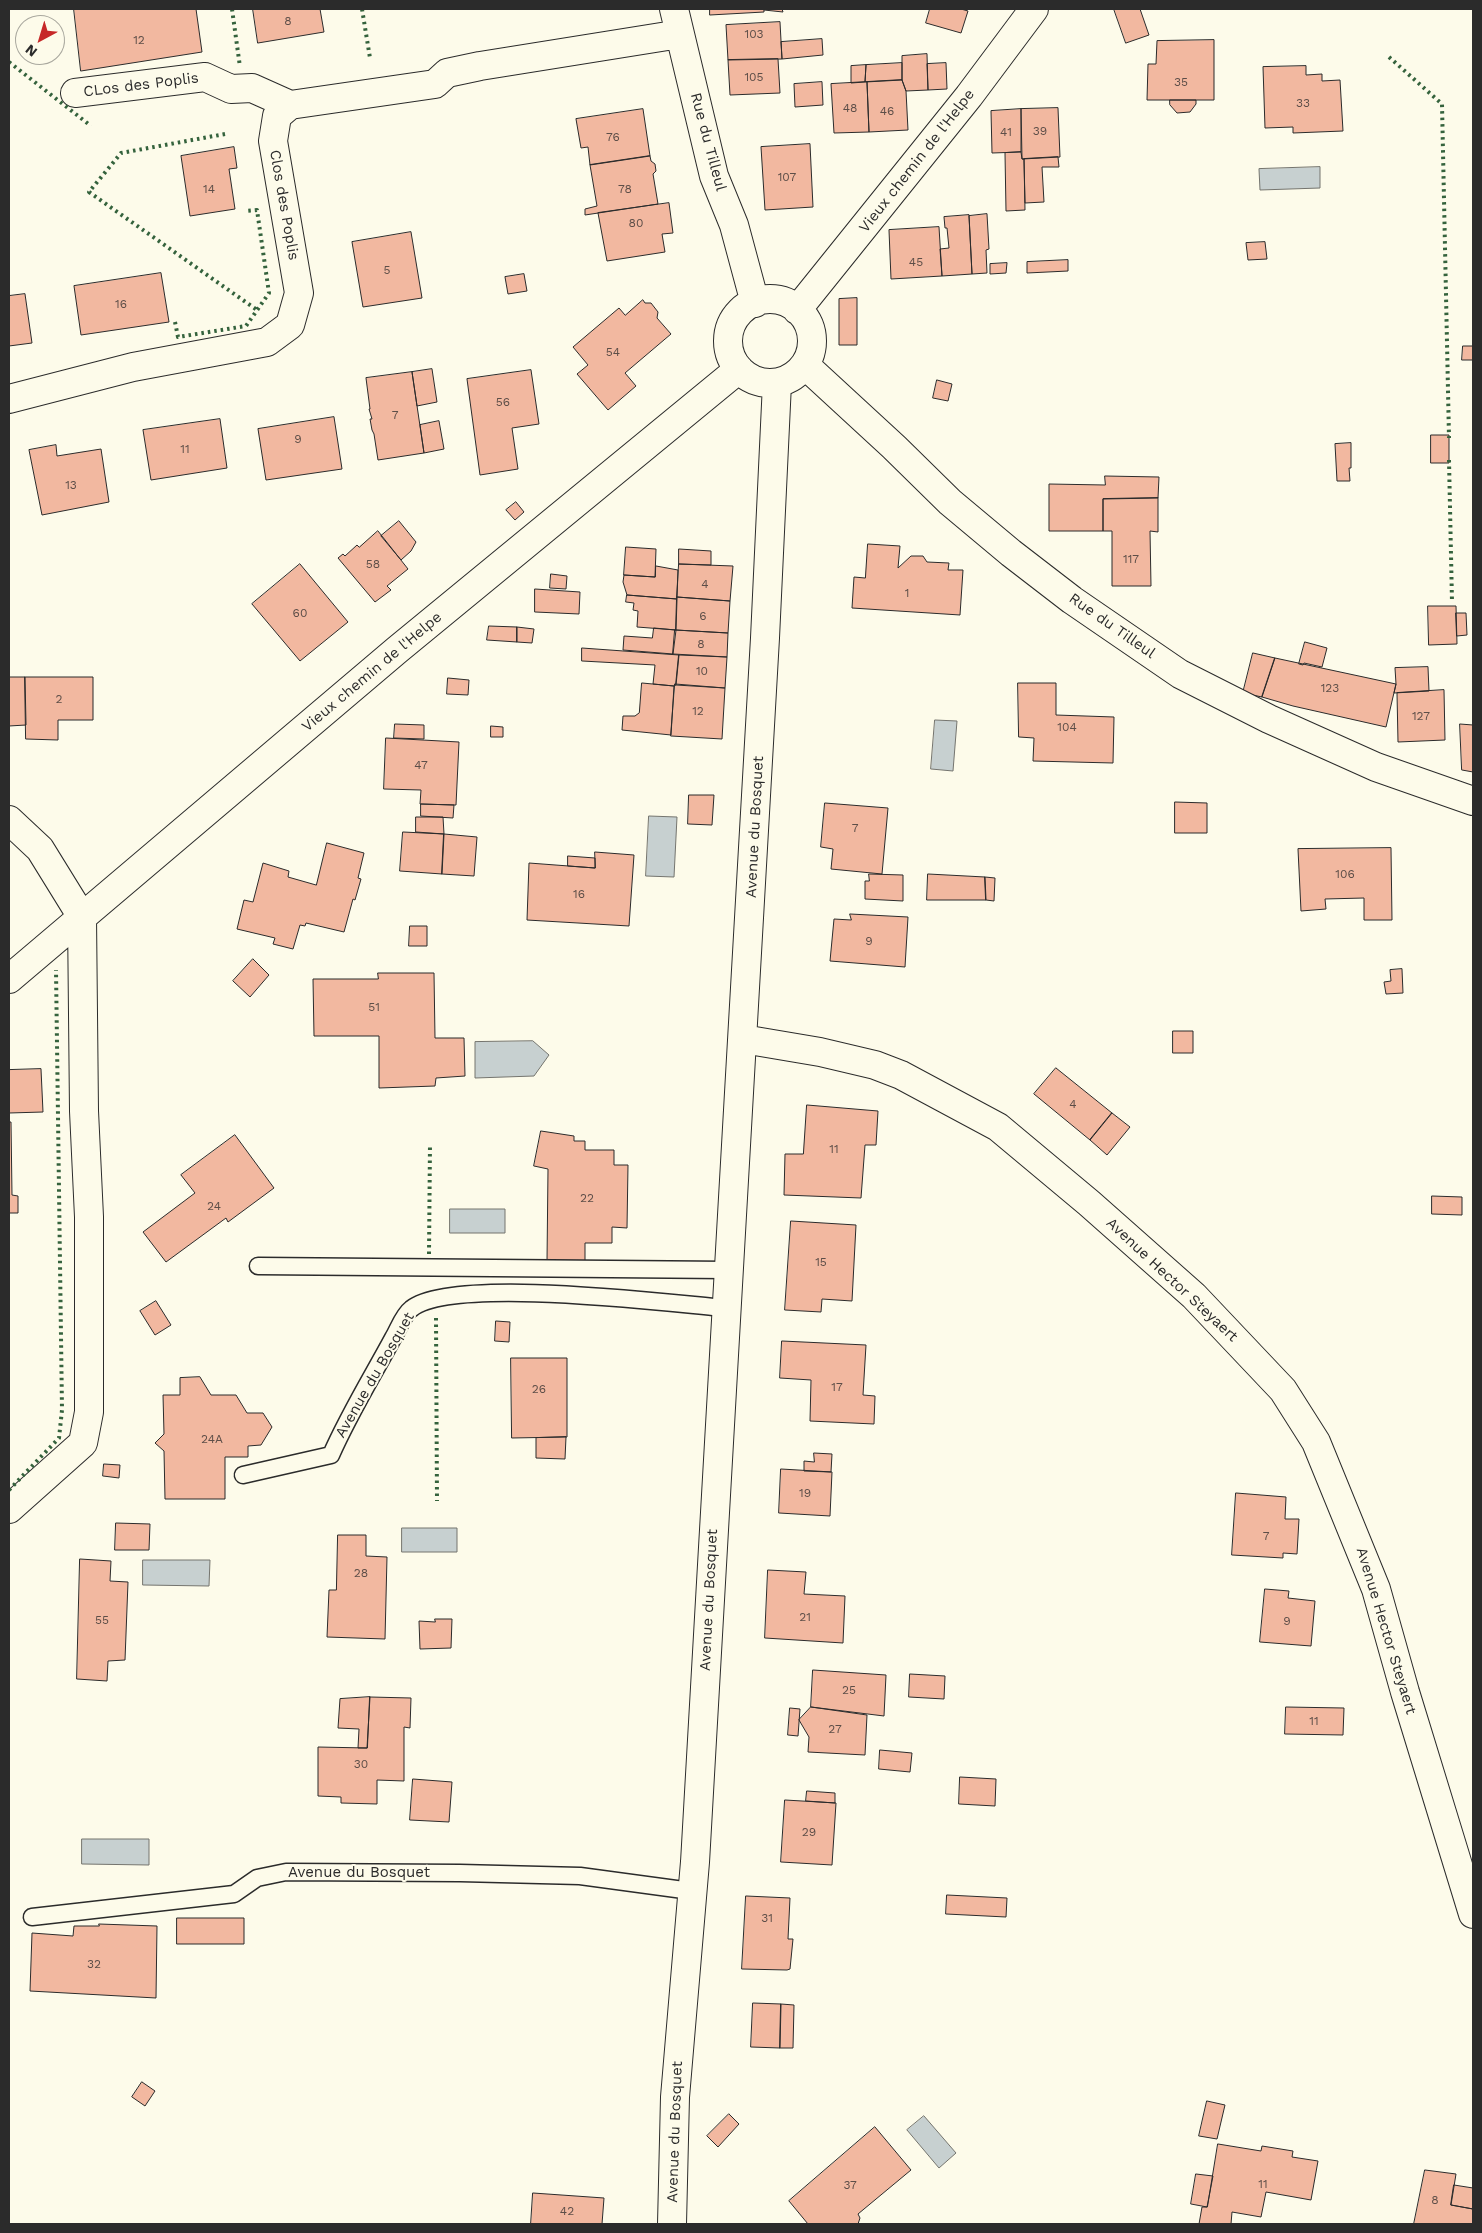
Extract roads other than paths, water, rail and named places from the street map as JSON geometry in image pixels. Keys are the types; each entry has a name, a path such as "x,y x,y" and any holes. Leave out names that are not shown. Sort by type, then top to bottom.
{"street":[{"name":"Vieux chemin de l'Helpe","path":"797,310 938,135 1034,9"},
{"path":"290,105 435,84 448,73 677,21"},
{"name":"Rue du Tilleul","path":"677,21 714,176 734,225 755,303"},
{"name":"CLos des Poplis","path":"76,93 205,77 231,89 252,88 290,105"},
{"name":"Clos des Poplis","path":"9,399 133,367 267,342 290,325 299,293 273,141 277,116 290,105"},
{"path":"766,300 777,300 797,310 805,319 811,336 810,354 805,365 797,373 777,383 763,383 750,378 739,369 732,358 728,345 729,331 734,320 743,309 766,300"},
{"name":"Rue du Tilleul","path":"805,365 894,447 950,502 1011,553 1072,600 1180,674 1269,719 1376,767 1473,801"},
{"name":"Vieux chemin de l'Helpe","path":"9,979 404,644 739,369"},
{"name":"Avenue du Bosquet","path":"672,2224 675,2096 691,1891 695,1862 765,648 777,383"},
{"path":"9,820 40,849 82,917 84,1101 88,1217 89,1412 83,1443 9,1509"},
{"name":"Avenue Hector Steyaert","path":"743,1039 820,1052 875,1065 901,1075 998,1127 1089,1203 1194,1296 1283,1390 1316,1442 1376,1589 1468,1882 1473,1914"}],"lane":[{"path":"258,1266 728,1270"},
{"name":"Avenue du Bosquet","path":"243,1475 331,1455 344,1425 410,1310 433,1298 471,1293 524,1294 726,1308"},
{"name":"Avenue du Bosquet","path":"32,1918 234,1894 257,1878 286,1872 580,1876 691,1891"}]}
